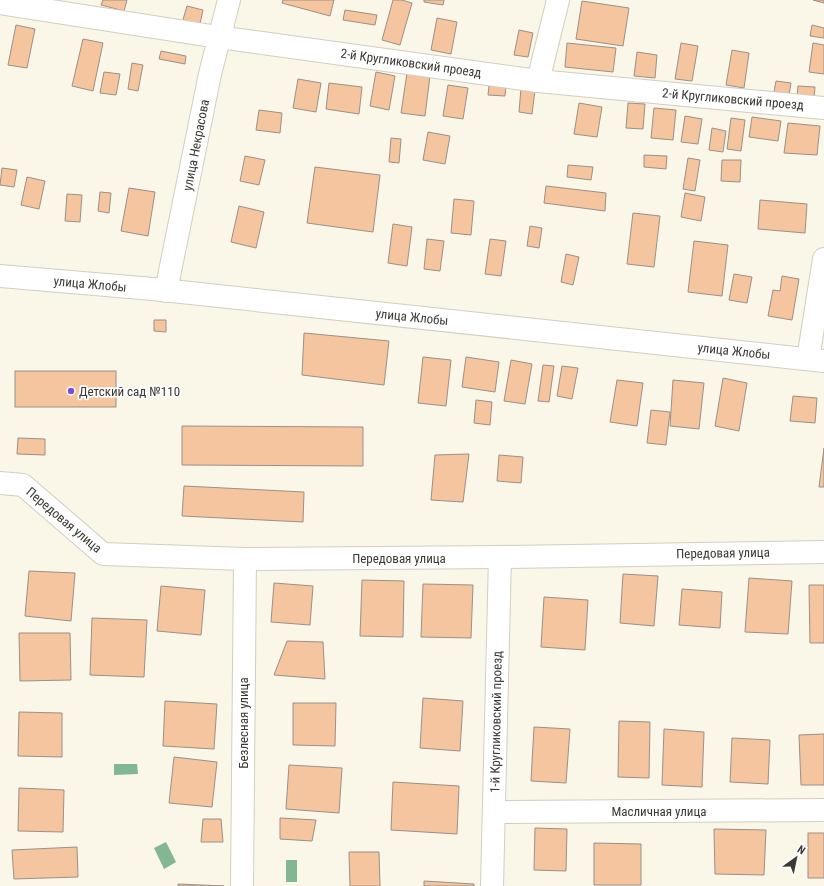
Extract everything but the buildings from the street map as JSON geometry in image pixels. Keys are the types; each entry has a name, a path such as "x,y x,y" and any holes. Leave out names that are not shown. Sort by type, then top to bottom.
{"street":[{"name":"улица Некрасова","path":"166,291 218,37 229,0"},
{"path":"538,81 558,0"},
{"name":"2-й Кругликовский проезд","path":"0,3 218,37 538,81 824,108"},
{"path":"816,360 824,259"},
{"name":"улица Жлобы","path":"0,276 166,291 816,360"},
{"name":"Передовая улица","path":"0,483 23,485 103,554 245,559 824,552"},
{"name":"1-й Кругликовский проезд","path":"492,886 500,557"},
{"name":"Безлесная улица","path":"242,886 245,559"},
{"name":"Масличная улица","path":"494,812 824,810"}],"shaded area":[{"path":"114,764 137,764 138,774 114,775"},
{"path":"166,842 176,862 164,869 154,848"},
{"path":"286,860 297,860 297,882 286,882"}],"place":[{"name":"Детский сад №110","path":"71,391"}]}
